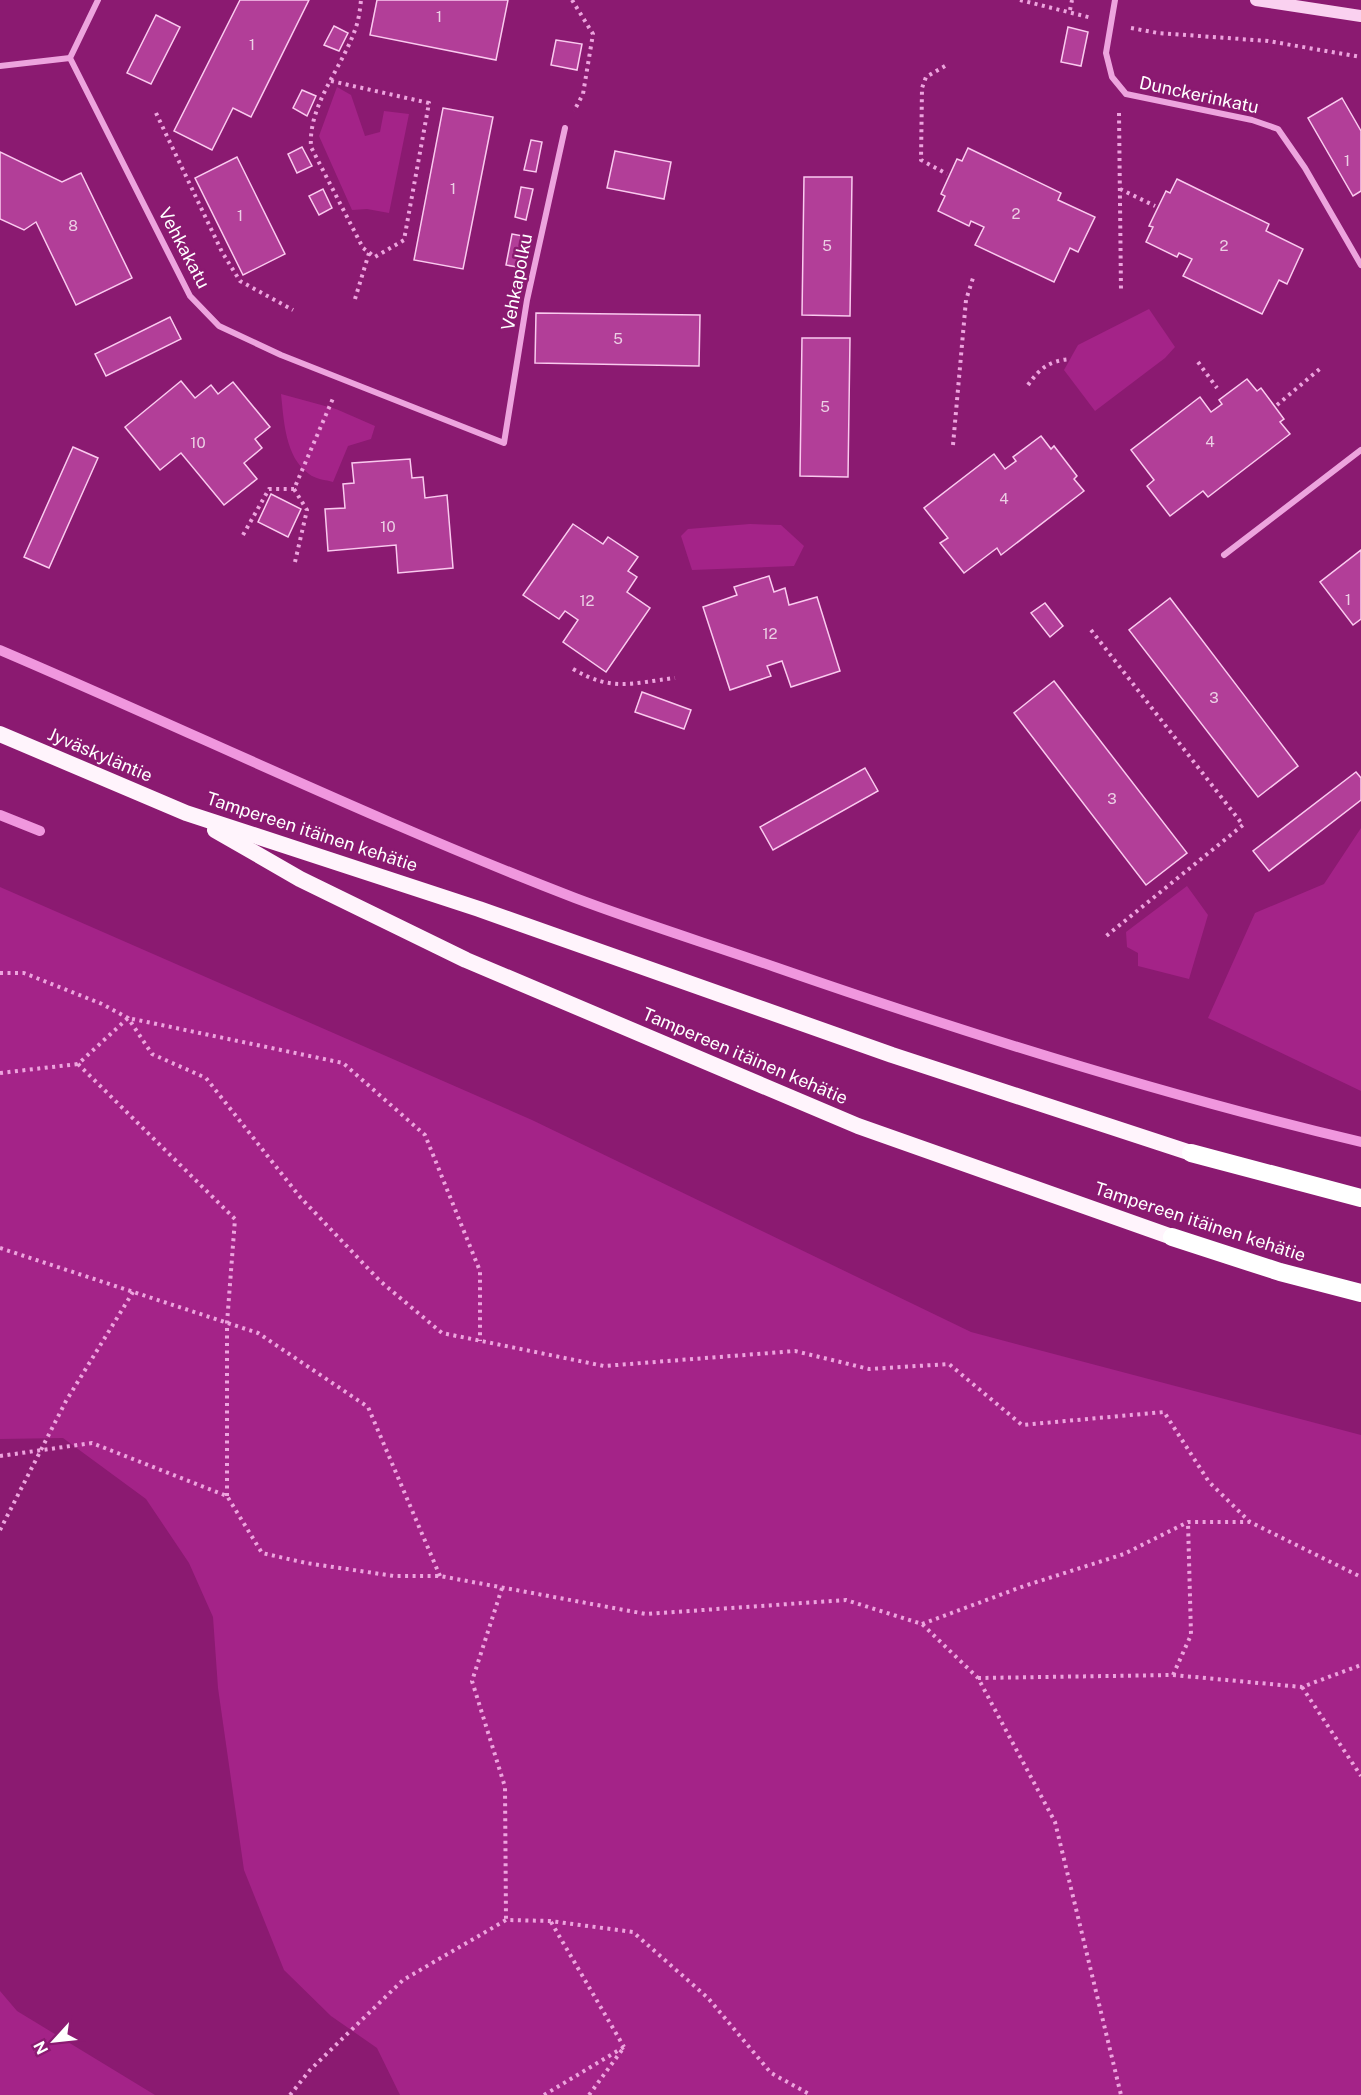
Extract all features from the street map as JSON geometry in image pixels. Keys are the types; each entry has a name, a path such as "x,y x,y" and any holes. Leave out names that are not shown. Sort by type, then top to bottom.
{"highway":[{"name":"Jyväskyläntie","path":"0,734 186,813"},
{"name":"Tampereen itäinen kehätie","path":"186,813 479,909 892,1055 1191,1153 1361,1198"},
{"name":"Tampereen itäinen kehätie","path":"186,813 300,879 466,960 858,1126 1172,1237 1280,1272 1361,1293"}],"main road":[{"path":"1256,0 1361,16"}],"street":[{"path":"0,66 70,58 98,0"},
{"name":"Dunckerinkatu","path":"1115,0 1107,53 1112,77 1126,94 1252,120 1278,129 1305,168 1361,265"},
{"name":"Vehkakatu","path":"70,58 190,296 219,326 342,379 504,443"},
{"name":"Vehkapolku","path":"504,443 527,300 565,128"},
{"path":"1224,555 1361,450"}],"path":[{"path":"331,81 429,103 404,240 375,257 363,248 311,147 310,133 315,113 357,26 362,0"},
{"path":"565,128 583,94 593,34 572,0"},
{"path":"1020,0 1070,10 1110,24 1158,33 1268,41 1361,57"},
{"path":"1070,10 1072,0"},
{"path":"945,66 926,77 922,88 921,160 947,174"},
{"path":"1119,85 1121,292"},
{"path":"156,113 222,252 240,281 293,310"},
{"path":"1120,189 1155,206"},
{"path":"355,299 369,253"},
{"path":"953,445 966,300 973,278"},
{"path":"1028,385 1039,370 1053,360 1070,359"},
{"path":"1198,362 1217,388"},
{"path":"1277,405 1322,368"},
{"path":"294,489 342,379"},
{"path":"243,535 269,489 294,489"},
{"path":"294,489 307,510 295,562"},
{"path":"1091,630 1243,825 1106,937"},
{"path":"573,669 595,682 620,685 675,678"},
{"path":"0,973 24,974 102,1004 128,1018 343,1063 425,1135 480,1271 480,1341"},
{"path":"0,1072 78,1064 128,1018"},
{"path":"128,1018 152,1054 206,1077 300,1197 380,1281 442,1333 604,1366 795,1351 869,1369 949,1364 1022,1425 1164,1412 1209,1482 1250,1521 1361,1577"},
{"path":"78,1064 235,1219 226,1323 227,1496 262,1553 306,1563 394,1576 440,1576 646,1614 846,1600 922,1624 978,1678 1055,1822 1121,2095"},
{"path":"0,1248 258,1333 368,1407 440,1576"},
{"path":"0,1530 66,1401 133,1292"},
{"path":"0,1456 92,1443 227,1496"},
{"path":"922,1624 1024,1586 1124,1554 1188,1522 1250,1521"},
{"path":"1173,1675 1191,1635 1188,1522"},
{"path":"502,1588 472,1681 506,1787 506,1920"},
{"path":"978,1678 1173,1675 1302,1687 1361,1665"},
{"path":"1302,1687 1361,1776"},
{"path":"290,2095 310,2070 403,1980 506,1920 550,1921 633,1932 708,1998 771,2073 812,2095"},
{"path":"550,1921 624,2047"},
{"path":"544,2095 624,2047"},
{"path":"589,2095 624,2047"}],"shaded area":[{"path":"337,87 351,95 365,136 380,132 384,111 409,114 389,213 367,209 352,210 319,136"},
{"path":"1149,309 1175,347 1165,358 1095,411 1064,370 1078,345"},
{"path":"281,394 336,409 375,426 371,439 348,446 333,482 311,476 295,458 287,438"},
{"path":"750,524 781,525 804,546 794,566 692,570 681,536 688,529"},
{"path":"1361,828 1361,1091 1208,1018 1255,913 1324,884"},
{"path":"1187,886 1208,915 1189,979 1138,966 1138,953 1127,947 1126,932"},
{"path":"0,887 532,1120 971,1332 1361,1435 1361,2095 400,2095 377,2048 331,2016 284,1970 244,1870 218,1688 213,1617 189,1563 146,1499 63,1438 0,1439"},
{"path":"0,1991 17,2011 155,2095 0,2095"}],"building":[{"path":"240,0 309,0 251,117 233,108 212,150 174,131"},
{"path":"377,0 508,0 496,60 370,35"},
{"path":"156,15 180,27 151,84 127,73"},
{"path":"334,26 348,33 339,51 324,45"},
{"path":"1068,27 1088,32 1081,66 1061,62"},
{"path":"556,40 582,44 577,70 551,65"},
{"path":"302,90 316,96 307,116 293,108"},
{"path":"1342,98 1361,131 1361,191 1353,196 1308,118"},
{"path":"443,108 493,117 463,269 414,260"},
{"path":"531,140 542,142 536,172 524,170"},
{"path":"302,147 312,166 297,173 288,154"},
{"path":"968,148 1061,193 1058,200 1095,217 1078,252 1070,248 1054,282 975,245 984,227 971,221 969,226 938,211 945,196 941,194 957,159 962,161"},
{"path":"615,151 671,162 664,199 607,188"},
{"path":"0,152 62,182 81,173 132,278 76,305 36,222 24,230 0,219"},
{"path":"237,157 285,254 243,275 195,178"},
{"path":"804,177 852,177 850,316 802,315"},
{"path":"1177,179 1269,224 1266,231 1303,249 1287,284 1279,280 1262,314 1183,276 1192,259 1179,253 1177,257 1146,242 1153,227 1149,226 1166,191 1170,193"},
{"path":"521,187 533,189 526,220 515,217"},
{"path":"323,189 332,208 319,215 309,196"},
{"path":"512,234 523,236 517,267 506,265"},
{"path":"536,313 700,315 699,366 535,363"},
{"path":"170,317 181,339 106,376 95,354"},
{"path":"802,338 850,338 848,477 800,476"},
{"path":"1247,379 1257,391 1261,388 1284,419 1280,422 1290,434 1208,497 1203,491 1170,516 1147,486 1154,480 1131,450 1200,397 1211,412 1222,404 1219,400"},
{"path":"181,381 195,398 211,385 218,394 233,382 270,427 255,439 262,448 244,463 257,479 224,505 181,453 160,470 125,427"},
{"path":"1041,436 1051,449 1054,446 1077,476 1074,479 1084,491 1001,555 997,548 964,573 940,543 948,538 924,508 994,454 1005,469 1016,461 1013,457"},
{"path":"73,447 98,458 49,568 24,557"},
{"path":"410,459 412,478 423,477 425,498 447,495 453,568 398,573 396,545 328,551 325,509 345,508 343,484 354,483 352,463"},
{"path":"271,494 301,509 288,537 258,522"},
{"path":"573,524 603,544 608,537 638,557 628,571 637,577 627,592 650,608 606,672 563,642 578,620 565,611 559,619 523,595"},
{"path":"1361,550 1361,619 1353,625 1320,582"},
{"path":"769,576 774,592 785,588 789,605 817,597 840,671 791,687 782,661 767,666 771,676 730,690 703,607 737,595 734,587"},
{"path":"1170,598 1298,766 1258,797 1129,630"},
{"path":"1045,603 1063,626 1050,637 1031,613"},
{"path":"1054,681 1187,853 1146,885 1014,713"},
{"path":"642,692 691,710 684,729 635,712"},
{"path":"865,768 878,791 773,850 760,827"},
{"path":"1356,772 1361,778 1361,800 1269,871 1253,851"}],"waterway":[{"path":"0,650 430,839 600,907 920,1016 1066,1062 1139,1084 1361,1142"},
{"path":"0,815 40,831"}]}
